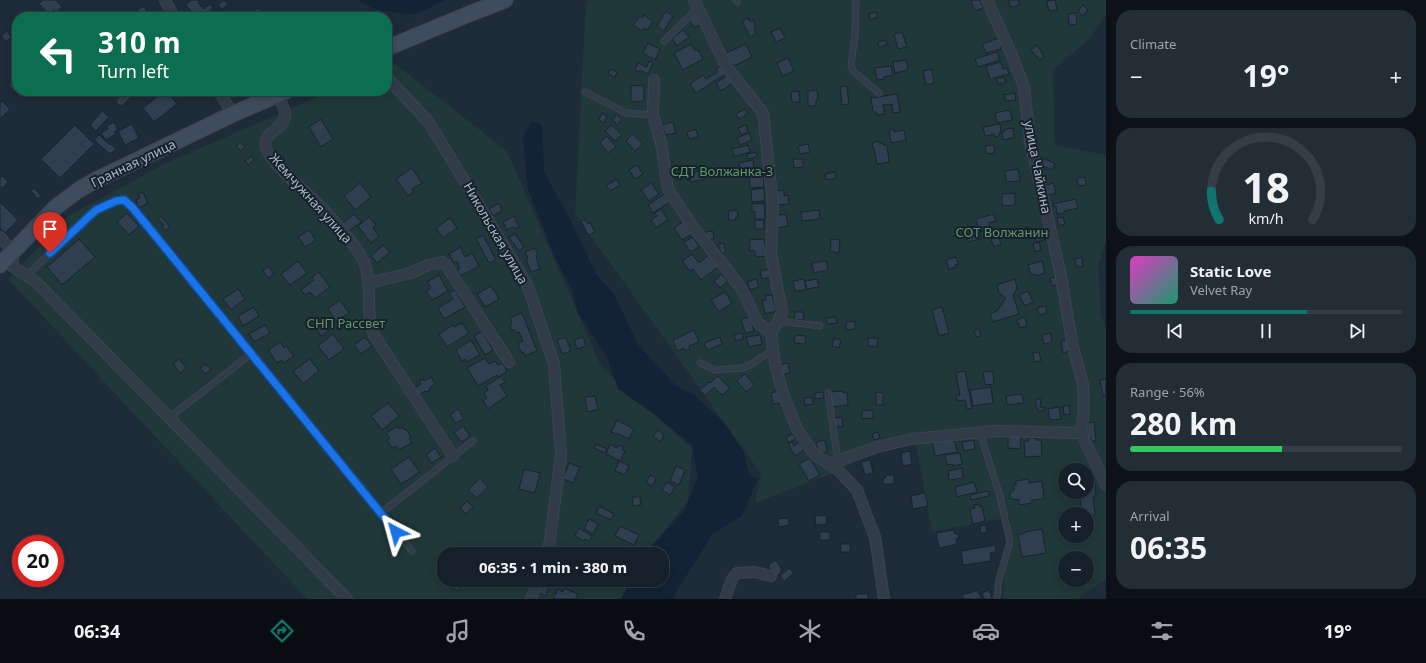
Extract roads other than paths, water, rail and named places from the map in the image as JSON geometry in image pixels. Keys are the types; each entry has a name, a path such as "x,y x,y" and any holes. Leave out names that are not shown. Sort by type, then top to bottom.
{"street":[{"path":"165,0 171,12"},
{"path":"392,46 505,0"},
{"name":"улица Чайкина","path":"987,0 1011,53 1024,87 1030,141 1060,271 1073,347 1083,384 1084,411 1081,433"},
{"path":"696,4 726,66 763,113 773,206 771,254 782,311 779,321 771,333 773,350 784,394 797,429 814,454 835,465 857,490 875,537 884,599"},
{"path":"654,80 654,115 661,143 668,189 693,227 742,290 758,323 771,333"},
{"name":"Никольская улица","path":"392,83 428,121 527,284 542,328 554,364 561,455 549,547"},
{"path":"221,96 233,114"},
{"name":"Гранная улица","path":"0,265 56,207 80,189 233,114 275,96"},
{"name":"Жемчужная улица","path":"282,96 284,112 283,123 269,134 266,147 273,159 320,206 352,243 363,261 368,283 370,318 374,335 453,456"},
{"path":"0,237 13,252 13,267 36,282 347,599"},
{"path":"368,283 412,273 428,265 442,262 446,265 509,362"},
{"path":"835,465 877,447 912,439 995,431 1081,433 1106,485"},
{"path":"725,599 732,579 737,573 755,572 771,576"},
{"path":"531,599 535,587"}],"lane":[{"path":"856,0 855,34 851,66 853,71 879,93"},
{"path":"664,41 696,4"},
{"path":"585,92 626,113 654,115"},
{"path":"121,101 126,96"},
{"path":"26,275 96,210 116,201 124,200 132,207 412,551"},
{"path":"779,321 820,326"},
{"path":"700,363 715,370 742,368 750,365 773,350"},
{"path":"170,417 251,354"},
{"path":"828,393 835,465"},
{"path":"980,433 1000,496 1010,542 1000,579 997,598"},
{"path":"381,513 473,441"}],"water":[{"path":"357,0 445,0 414,15 377,10"},
{"path":"532,121 542,125 544,172 570,219 596,274 614,294 638,345 676,386 694,395 725,424 744,453 749,475 758,478 742,516 713,534 682,582 673,599 621,599 627,587 669,587 669,547 651,547 684,511 698,477 692,445 657,416 618,389 607,357 578,313 572,289 556,260 528,189 523,137"}],"park label":[{"name":"СДТ Волжанка-3","path":"722,171"},
{"name":"СОТ Волжанин","path":"1002,232"},
{"name":"СНП Рассвет","path":"346,323"}]}
